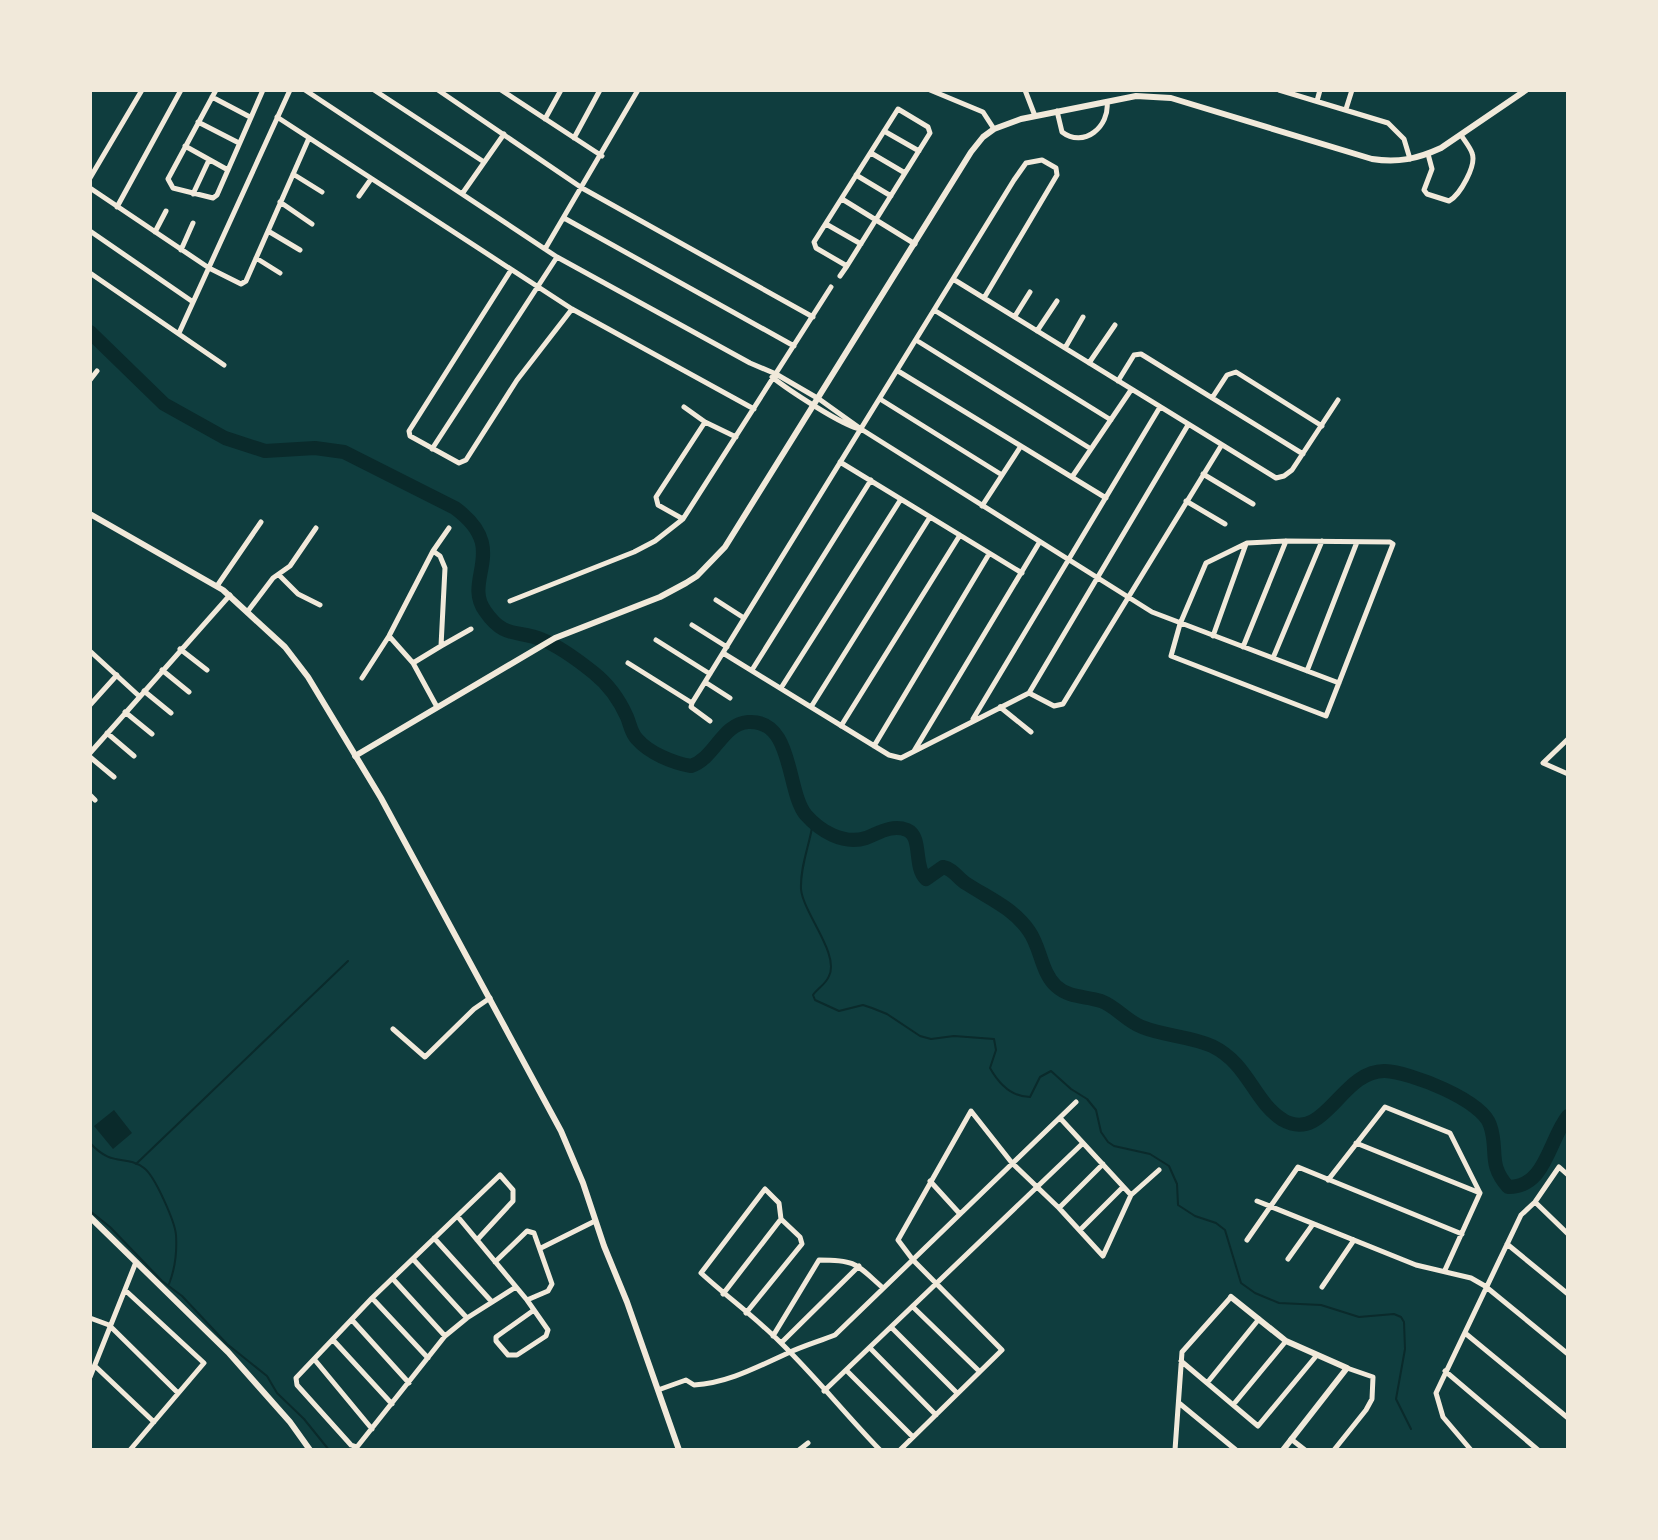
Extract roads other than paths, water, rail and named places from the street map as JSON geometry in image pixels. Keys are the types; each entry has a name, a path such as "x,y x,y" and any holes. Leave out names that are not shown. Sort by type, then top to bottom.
{"street":[{"path":"90,178 142,90"},
{"path":"117,207 181,90"},
{"path":"216,90 168,179 173,188 215,197 262,90"},
{"path":"179,333 290,90"},
{"path":"305,90 557,257 773,375 1152,612 1339,683"},
{"path":"374,90 484,162"},
{"path":"438,90 582,188 813,317"},
{"path":"503,90 602,156"},
{"path":"545,119 561,90"},
{"path":"574,138 600,90"},
{"path":"545,249 638,90"},
{"path":"930,90 983,112 994,129"},
{"path":"1025,90 1035,116"},
{"path":"1279,90 1388,123 1404,139 1410,159"},
{"path":"1317,101 1320,90"},
{"path":"1346,109 1352,90"},
{"path":"355,756 555,638 660,597 697,576 725,547 971,152 994,129 1057,111 1163,93 1372,159 1393,162 1428,154 1526,90"},
{"path":"212,97 250,117"},
{"path":"1057,111 1062,132 1078,139 1089,137 1108,112 1107,101"},
{"path":"840,276 847,266 861,244 919,151 931,129 900,109 897,109 814,245 847,266"},
{"path":"277,117 572,309 754,409"},
{"path":"198,122 239,143"},
{"path":"884,131 919,151"},
{"path":"462,194 504,134"},
{"path":"1428,154 1432,169 1424,190 1427,194 1449,201 1455,198 1473,162 1473,154 1461,135"},
{"path":"90,188 209,268 241,284 246,281 309,138"},
{"path":"185,146 228,170"},
{"path":"871,153 905,173"},
{"path":"193,194 209,160"},
{"path":"710,721 691,707 692,703 1026,163 1042,160 1059,172 984,298"},
{"path":"293,174 322,192"},
{"path":"856,175 891,196"},
{"path":"359,196 371,179"},
{"path":"842,199 915,244"},
{"path":"280,202 312,224"},
{"path":"155,232 166,211"},
{"path":"564,218 794,346"},
{"path":"181,250 193,223"},
{"path":"826,224 861,244"},
{"path":"90,231 193,302"},
{"path":"268,231 300,250"},
{"path":"432,449 557,257"},
{"path":"256,258 280,273"},
{"path":"511,270 409,431 410,436 459,463 466,460 517,380 572,309"},
{"path":"90,273 224,365"},
{"path":"953,279 1276,478 1284,476 1303,454 1338,400"},
{"path":"510,601 634,552 655,541 683,519 831,287"},
{"path":"1015,316 1030,292"},
{"path":"1037,331 1057,301"},
{"path":"934,310 1111,420"},
{"path":"1065,348 1083,317"},
{"path":"1089,363 1115,325"},
{"path":"916,340 1091,449"},
{"path":"1118,381 1138,353 1303,454"},
{"path":"90,380 97,371"},
{"path":"898,371 1106,498"},
{"path":"1212,398 1227,375 1236,372 1322,426"},
{"path":"1072,477 1131,390"},
{"path":"880,399 1002,475"},
{"path":"684,407 705,422 736,437"},
{"path":"972,722 1160,407"},
{"path":"683,519 655,501 705,422"},
{"path":"692,625 752,670 874,746 896,758 914,751 1029,693 1188,425"},
{"path":"982,506 1021,446"},
{"path":"1029,693 1059,707 1063,704 1221,446"},
{"path":"840,462 1022,573"},
{"path":"1203,474 1253,504"},
{"path":"752,670 871,480"},
{"path":"781,688 901,499"},
{"path":"1186,501 1225,524"},
{"path":"90,514 230,595 285,647 308,677 381,798 561,1131 583,1183 679,1450"},
{"path":"811,707 930,517"},
{"path":"217,586 261,522"},
{"path":"248,611 273,578 290,566 316,528"},
{"path":"362,678 449,528"},
{"path":"841,726 960,535"},
{"path":"1243,647 1286,541"},
{"path":"1286,541 1393,544 1324,716 1171,656 1180,624 1206,563 1247,543 1286,541"},
{"path":"1273,658 1322,541"},
{"path":"1307,671 1357,542"},
{"path":"914,751 1039,543"},
{"path":"1213,636 1247,543"},
{"path":"433,551 440,556 445,568 441,646"},
{"path":"874,746 989,554"},
{"path":"279,575 298,594 320,605"},
{"path":"114,777 90,755 230,595"},
{"path":"716,600 744,618"},
{"path":"413,663 471,629"},
{"path":"389,636 413,663 437,707"},
{"path":"656,640 710,674"},
{"path":"180,649 207,670"},
{"path":"91,652 139,696"},
{"path":"628,663 692,703"},
{"path":"162,670 189,692"},
{"path":"90,705 117,675"},
{"path":"705,682 730,698"},
{"path":"90,689 98,696"},
{"path":"144,690 171,713"},
{"path":"1000,707 1031,732"},
{"path":"125,712 152,734"},
{"path":"107,733 134,756"},
{"path":"1568,739 1543,763 1568,774"},
{"path":"393,1029 425,1057 474,1009 490,998"},
{"path":"658,1390 686,1380 694,1385 713,1384 755,1370 835,1335 1076,1102"},
{"path":"1328,1180 1385,1107 1450,1133 1480,1193"},
{"path":"900,1450 1002,1350 913,1260 898,1240 971,1111 1012,1163 1103,1256 1131,1195 1159,1170"},
{"path":"1060,1118 1131,1195"},
{"path":"824,1391 1083,1143"},
{"path":"1356,1143 1480,1193"},
{"path":"1059,1208 1103,1164"},
{"path":"1247,1240 1298,1167 1462,1234"},
{"path":"1471,1450 1443,1417 1436,1393 1521,1215 1535,1202 1559,1167 1568,1175"},
{"path":"477,1240 513,1201 513,1190 503,1177 497,1177 372,1298 296,1378 297,1385 354,1448 445,1336 516,1287"},
{"path":"930,1181 960,1214"},
{"path":"1080,1230 1123,1187"},
{"path":"746,1313 802,1244 800,1237 781,1219 779,1203 765,1189 701,1273 723,1294 781,1343 880,1450"},
{"path":"1445,1270 1480,1193"},
{"path":"1257,1201 1416,1265 1471,1278 1568,1354"},
{"path":"1535,1202 1568,1234"},
{"path":"90,1217 228,1352 290,1422 310,1450"},
{"path":"458,1217 527,1300 534,1310 548,1333 511,1356 496,1341 496,1337 534,1310"},
{"path":"723,1294 781,1219"},
{"path":"541,1248 595,1221"},
{"path":"1288,1259 1313,1224"},
{"path":"495,1262 527,1231 534,1233 552,1288 527,1300"},
{"path":"434,1238 492,1302"},
{"path":"1322,1287 1354,1240"},
{"path":"1507,1244 1568,1294"},
{"path":"413,1259 467,1318"},
{"path":"773,1336 819,1260 846,1260 859,1266 883,1289"},
{"path":"90,1377 136,1262"},
{"path":"781,1343 859,1266"},
{"path":"393,1279 445,1336"},
{"path":"125,1290 204,1363 130,1450"},
{"path":"1184,1450 1176,1447 1182,1352 1231,1297 1286,1341 1373,1377 1372,1399 1334,1450"},
{"path":"372,1298 428,1358"},
{"path":"913,1307 979,1371"},
{"path":"90,1318 109,1325 178,1393"},
{"path":"1207,1383 1259,1319"},
{"path":"352,1320 409,1383"},
{"path":"892,1328 957,1393"},
{"path":"1465,1333 1568,1418"},
{"path":"334,1341 392,1404"},
{"path":"1233,1405 1286,1341"},
{"path":"870,1348 936,1415"},
{"path":"1181,1361 1258,1426 1317,1355"},
{"path":"314,1359 372,1429"},
{"path":"95,1366 154,1422"},
{"path":"1283,1450 1347,1368"},
{"path":"846,1370 913,1437"},
{"path":"1445,1371 1538,1450"},
{"path":"1179,1403 1236,1450"},
{"path":"1291,1439 1305,1450"},
{"path":"799,1450 808,1443"}],"water":[{"path":"114,1110 132,1133 113,1149 94,1126"}],"waterway":[{"path":"90,332 164,404 225,438 265,451 315,448 344,452 455,508 480,537 483,550 479,599 492,620 505,630 550,643 594,673 613,693 624,710 633,734 648,749 669,760 691,766 739,724 763,724 774,732 781,744 800,804 818,826 849,840 891,829 907,830 915,839 920,867 926,879 943,867 947,868 1008,910 1029,931 1047,974 1061,990 1107,1004 1142,1027 1212,1046 1234,1062 1264,1103 1283,1120 1298,1125 1310,1122 1322,1115 1356,1082 1370,1074 1385,1071 1411,1076 1460,1097 1484,1116 1490,1125 1495,1164 1508,1187 1531,1180 1539,1171 1568,1116"},
{"path":"813,822 801,889 826,945 831,967 828,979 813,995 815,1000 839,1011 863,1005 872,1008 920,1036 931,1039 954,1036 994,1039 996,1050 990,1068 1007,1088 1017,1095 1030,1097 1040,1077 1051,1071 1087,1099 1096,1110 1101,1132 1108,1142 1150,1154 1169,1166 1177,1184 1178,1205 1225,1230 1241,1283 1255,1293 1279,1303 1321,1305 1359,1317 1394,1314 1401,1317 1405,1349 1396,1399 1411,1429"},
{"path":"136,1164 348,961"},
{"path":"90,1143 105,1155 144,1168 159,1189 176,1235 175,1260 169,1284"},
{"path":"90,1211 110,1227 162,1281 182,1296 227,1344 267,1376 277,1393 304,1419 329,1450"}]}
